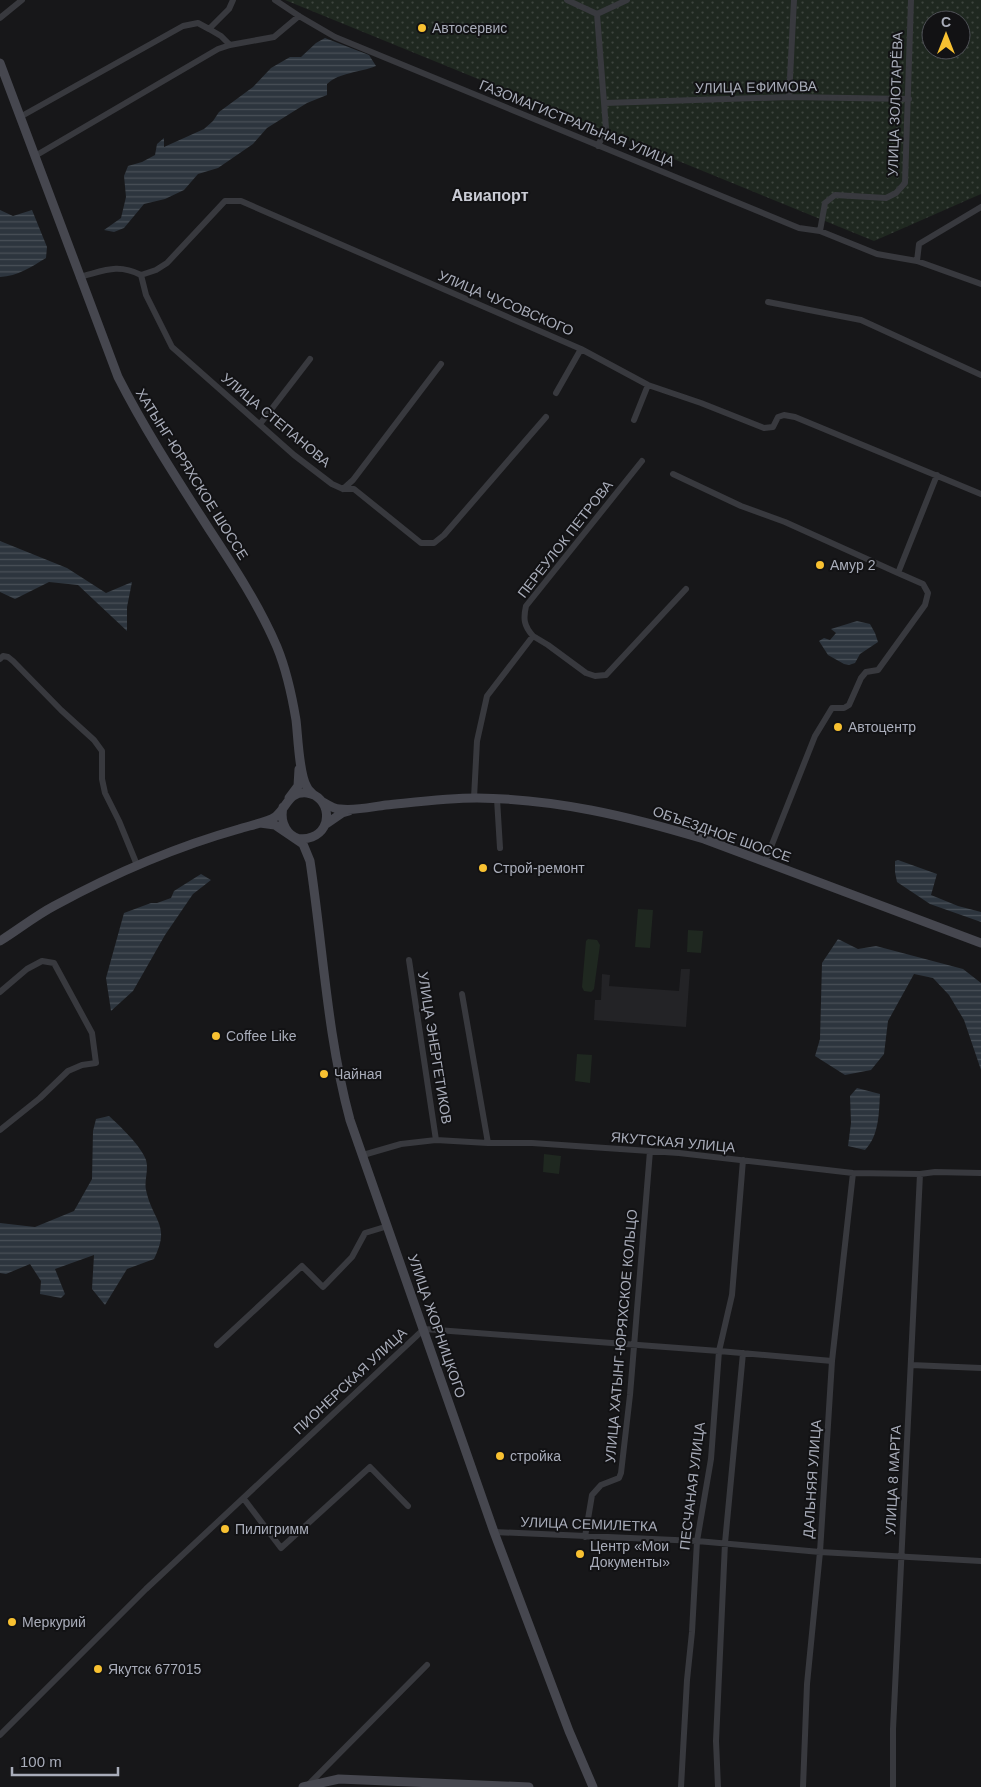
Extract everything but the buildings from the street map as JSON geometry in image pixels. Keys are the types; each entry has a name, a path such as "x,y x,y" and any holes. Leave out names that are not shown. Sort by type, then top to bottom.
{"main road":[{"name":"ХАТЫНГ-ЮРЯХСКОЕ ШОССЕ","path":"0,63 118,377 135,411 177,481 266,621 285,670 296,719 300,759 306,786 314,795"},
{"name":"ХАТЫНГ-ЮРЯХСКОЕ ШОССЕ","path":"289,799 298,786 300,759"},
{"path":"0,941 53,907 137,865 199,840 275,817 289,799 301,793 314,795 322,802 326,809 324,827 310,838 303,839 291,835 275,825 260,822"},
{"name":"ОБЪЕЗДНОЕ ШОССЕ","path":"322,802 341,809 355,809 424,801 474,798 545,802 596,810 710,841 981,943"},
{"path":"283,807 281,816 284,827 291,835"},
{"name":"ОБЪЕЗДНОЕ ШОССЕ","path":"324,827 342,813 355,809"},
{"name":"УЛИЦА ЖОРНИЦКОГО","path":"324,827 312,842 310,861 335,1051 341,1086 350,1120 494,1532 569,1731 593,1787"},
{"name":"УЛИЦА ЖОРНИЦКОГО","path":"291,835 303,844 310,861"},
{"path":"306,1786 339,1779 529,1787"}],"street":[{"path":"0,18 22,0"},
{"path":"208,29 229,9 233,0"},
{"name":"ГАЗОМАГИСТРАЛЬНАЯ УЛИЦА","path":"275,0 335,37 598,146 799,228 820,231 877,254 917,262"},
{"path":"566,0 597,14 628,0"},
{"path":"789,98 794,0"},
{"name":"УЛИЦА ЗОЛОТАРЁВА","path":"820,231 826,203 835,195 886,198 896,193 906,183 911,0"},
{"path":"597,14 606,128 598,146"},
{"path":"35,156 218,49 274,37 299,16"},
{"path":"20,117 182,26 198,23 222,36 230,45"},
{"name":"УЛИЦА ЕФИМОВА","path":"604,103 789,98 908,100"},
{"name":"УЛИЦА ЧУСОВСКОГО","path":"141,275 156,270 167,263 226,201 241,202 581,349 648,385 701,403 764,428 773,427 778,417 784,415 795,417 981,494"},
{"path":"981,207 919,244 917,262 981,284"},
{"path":"79,277 122,268 141,275"},
{"name":"УЛИЦА СТЕПАНОВА","path":"141,275 146,295 172,347 294,455 332,484 343,489 354,489 421,543 434,543 444,535 546,417"},
{"path":"768,302 861,320 981,375"},
{"path":"556,393 581,349"},
{"path":"260,424 310,359"},
{"path":"343,489 353,480 441,364"},
{"path":"634,420 648,385"},
{"name":"ПЕРЕУЛОК ПЕТРОВА","path":"533,636 526,628 524,617 526,606 642,461"},
{"path":"672,474 733,503 785,522 922,584 928,593 924,605 878,670 866,672 861,678 850,705 844,708 832,708 815,736 764,862"},
{"path":"898,573 937,475"},
{"path":"474,798 477,741 486,696 533,636 586,673 595,676 606,675 686,589"},
{"path":"0,659 3,656 13,661 61,710 94,740 102,751 102,779 105,793 137,865"},
{"path":"497,799 500,848"},
{"name":"УЛИЦА ЭНЕРГЕТИКОВ","path":"409,960 436,1140"},
{"path":"0,992 27,969 42,961 54,963 92,1033 96,1063 82,1065 68,1071 40,1098 0,1130"},
{"path":"462,994 488,1143"},
{"name":"ЯКУТСКАЯ УЛИЦА","path":"363,1155 401,1144 436,1140 532,1143 650,1151 853,1173 981,1173"},
{"name":"УЛИЦА ХАТЫНГ-ЮРЯХСКОЕ КОЛЬЦО","path":"585,1537 592,1495 601,1485 619,1478 621,1474 650,1151"},
{"name":"ПЕСЧАНАЯ УЛИЦА","path":"681,1787 687,1680 692,1632 696,1541 712,1459 719,1351 732,1295 743,1160"},
{"name":"ДАЛЬНЯЯ УЛИЦА","path":"804,1787 807,1684 820,1552 832,1361 853,1173"},
{"name":"УЛИЦА 8 МАРТА","path":"893,1787 893,1729 920,1174"},
{"path":"217,1345 302,1266 323,1288 352,1257 365,1233 388,1226"},
{"name":"ПИОНЕРСКАЯ УЛИЦА","path":"0,1735 146,1589 424,1329 832,1361"},
{"path":"718,1787 716,1741 725,1543 743,1353"},
{"path":"911,1366 981,1368"},
{"path":"244,1498 281,1548 370,1467 408,1506"},
{"name":"УЛИЦА СЕМИЛЕТКА","path":"494,1532 696,1541 820,1552 981,1561"},
{"path":"306,1786 427,1665"}],"shaded area":[{"path":"285,0 981,0 981,194 874,241"},
{"path":"325,38 369,55 376,66 332,80 327,84 327,95 307,103 267,128 253,144 218,168 198,174 184,190 165,199 144,204 124,228 114,232 104,230 121,218 126,197 124,176 128,166 142,162 155,155 157,144 164,138 164,147 204,129 219,112 253,87 271,68 290,57 301,57 316,43"},
{"path":"0,210 13,216 32,210 47,247 46,258 19,273 0,277"},
{"path":"0,541 67,568 106,593 132,582 127,607 127,631 78,585 49,582 15,599 0,592"},
{"path":"857,621 870,624 878,642 860,654 855,663 844,664 828,655 819,641 824,638 830,640 836,633 831,629"},
{"path":"898,860 937,874 931,895 958,906 981,912 981,922 930,904 897,882 895,861"},
{"path":"201,874 211,880 193,894 165,935 133,991 111,1011 106,978 124,913 171,898 174,891"},
{"path":"638,909 653,910 650,948 635,947"},
{"path":"688,930 703,931 701,953 687,952"},
{"path":"588,939 597,940 600,945 594,989 591,992 584,991 582,987 586,941"},
{"path":"838,939 858,949 876,946 963,969 981,983 981,1070 964,1020 949,995 933,978 914,974 888,1021 884,1054 871,1070 845,1075 815,1056 820,1039 822,963"},
{"path":"681,969 690,969 686,1027 594,1020 595,1000 601,1000 602,974 610,975 609,986 679,991"},
{"path":"577,1054 592,1055 590,1083 575,1081"},
{"path":"857,1088 880,1094 876,1131 865,1150 848,1146 851,1123 850,1096"},
{"path":"109,1116 135,1143 146,1160 146,1190 161,1230 159,1247 154,1259 127,1269 105,1305 92,1289 94,1255 55,1269 65,1294 61,1298 40,1294 41,1281 30,1264 6,1274 0,1273 0,1223 35,1227 74,1211 92,1179 93,1131 96,1119"},
{"path":"544,1154 561,1156 559,1174 543,1172"}],"place":[{"name":"Автосервис","path":"422,28"},
{"name":"Амур 2","path":"820,565"},
{"name":"Автоцентр","path":"838,727"},
{"name":"Строй-ремонт","path":"483,868"},
{"name":"Coffee Like","path":"216,1036"},
{"name":"Чайная","path":"324,1074"},
{"name":"стройка","path":"500,1456"},
{"name":"Пилигримм","path":"225,1529"},
{"name":"Центр «Мои Документы»","path":"580,1554"},
{"name":"Меркурий","path":"12,1622"},
{"name":"Якутск 677015","path":"98,1669"}],"district":[{"name":"Авиапорт","path":"490,195"}]}
